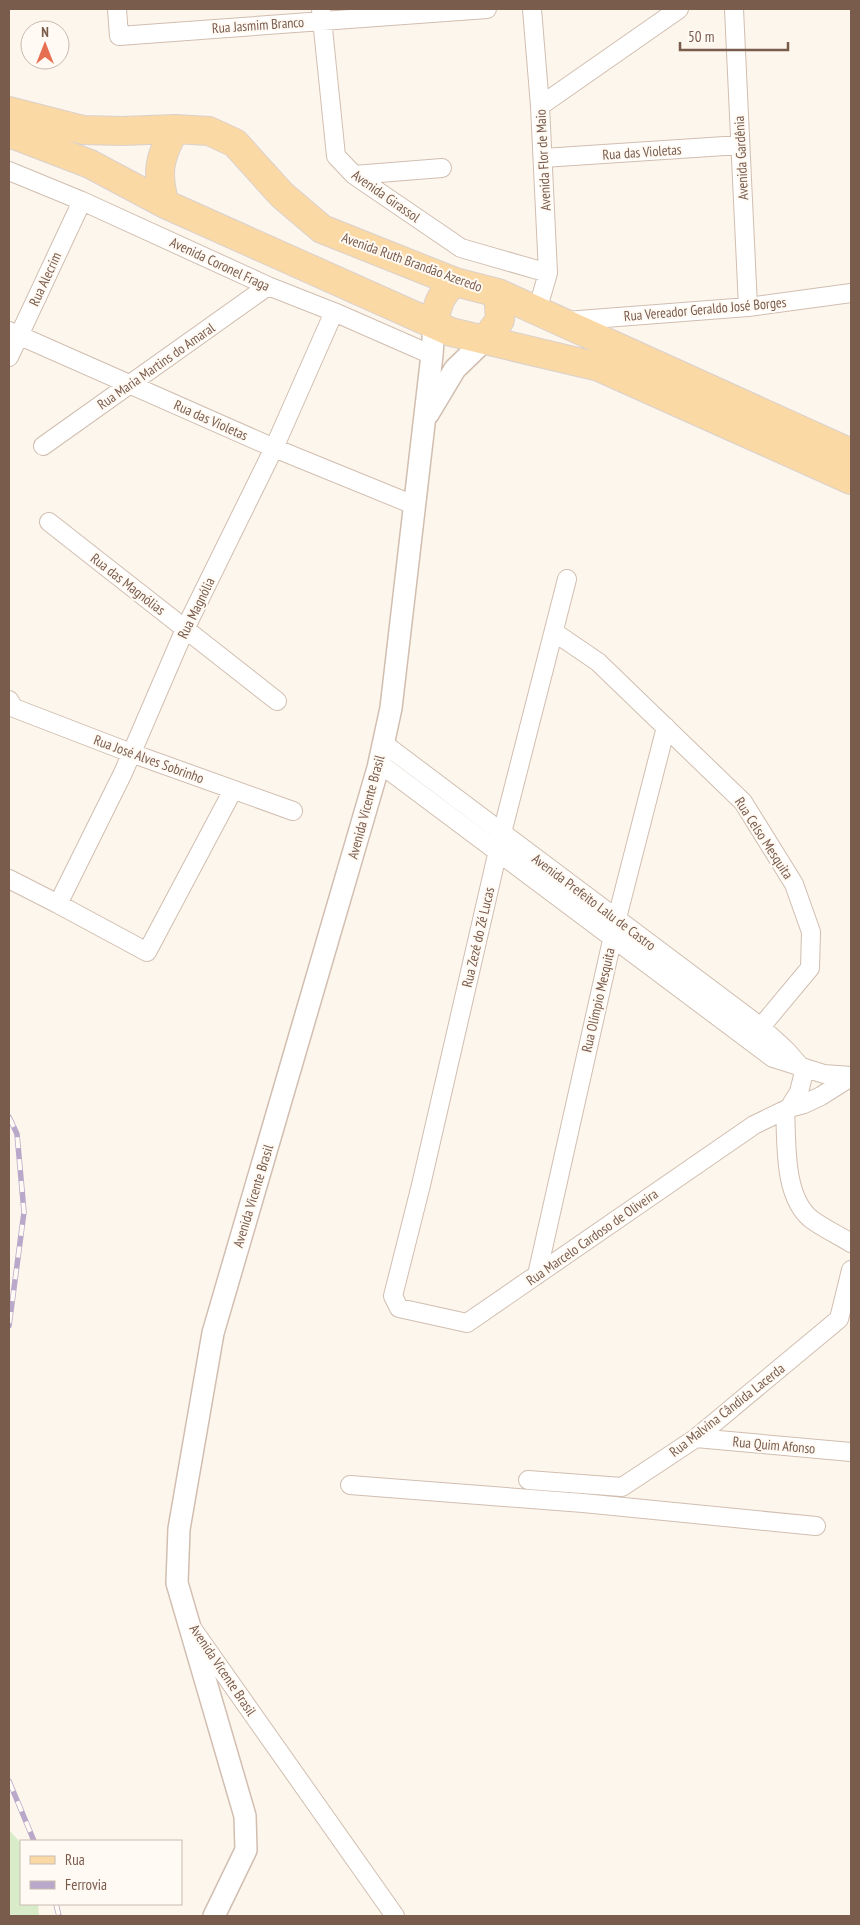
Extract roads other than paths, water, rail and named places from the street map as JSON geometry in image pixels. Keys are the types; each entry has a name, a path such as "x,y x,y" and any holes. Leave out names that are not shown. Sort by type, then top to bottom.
{"main road":[{"name":"Avenida Ruth Brandão Azeredo","path":"9,111 83,130 174,129 209,131 235,143 282,195 322,229 455,282 498,294 851,453"},
{"path":"165,204 160,186 160,166 164,149 174,129"},
{"path":"9,133 90,164 165,204 451,332 599,367 851,480"},
{"path":"434,324 438,302 446,289 455,282"},
{"path":"485,340 500,320 498,294"},
{"path":"485,340 547,316"}],"street":[{"name":"Rua Jasmim Branco","path":"117,9 119,36 321,15 487,9"},
{"name":"Avenida Flor de Maio","path":"532,9 543,158 548,273 547,316"},
{"path":"540,106 679,9"},
{"name":"Avenida Gardênia","path":"734,9 748,307"},
{"name":"Avenida Girassol","path":"321,15 336,156 354,175 461,248 548,273"},
{"name":"Rua das Violetas","path":"543,158 740,145"},
{"path":"354,175 442,168"},
{"name":"Avenida Coronel Fraga","path":"9,171 82,200 268,286 334,312 432,355"},
{"name":"Rua Alecrim","path":"9,357 14,333 82,200"},
{"name":"Rua Maria Martins do Amaral","path":"43,446 268,286"},
{"name":"Rua Vereador Geraldo José Borges","path":"547,316 748,307 851,293"},
{"name":"Rua Magnólia","path":"58,904 124,773 185,628 274,448 334,312"},
{"name":"Avenida Vicente Brasil","path":"395,1916 190,1624 177,1583 179,1529 213,1333 381,753 391,708 434,324"},
{"name":"Rua das Violetas","path":"14,333 274,448 414,505"},
{"name":"Avenida Vicente Brasil","path":"424,421 455,368 485,340"},
{"name":"Rua das Magnólias","path":"49,522 276,701"},
{"name":"Rua Zezé do Zé Lucas","path":"393,1296 421,1185 502,833 567,579"},
{"name":"Rua Celso Mesquita","path":"554,632 598,662 743,802 794,884 810,932 810,968 755,1034"},
{"name":"Rua José Alves Sobrinho","path":"9,700 14,708 131,753 294,811"},
{"name":"Rua Olímpio Mesquita","path":"537,1274 612,938 666,727"},
{"name":"Avenida Prefeito Lalu de Castro","path":"381,753 502,833 617,918 755,1034"},
{"name":"Avenida Prefeito Lalu de Castro","path":"381,753 498,852 612,938 755,1034 786,1050 803,1067"},
{"path":"9,879 147,952 233,790"},
{"path":"851,1076 824,1074 803,1067 799,1092 787,1109 788,1158 794,1196 811,1219 851,1243"},
{"name":"Rua Marcelo Cardoso de Oliveira","path":"393,1296 399,1308 467,1323 754,1125 787,1109 821,1096 851,1076"},
{"name":"Rua Malvina Cândida Lacerda","path":"622,1488 696,1438 839,1319 851,1270"},
{"name":"Rua Quim Afonso","path":"696,1438 851,1452"},
{"path":"528,1480 622,1488 620,1507"},
{"path":"350,1485 620,1507 816,1526"},
{"path":"190,1624 245,1816 246,1850 214,1916"}],"railway":[{"path":"9,1117 17,1134 24,1212 9,1326"},
{"path":"9,1781 34,1840"},
{"path":"56,1905 59,1916"}]}
